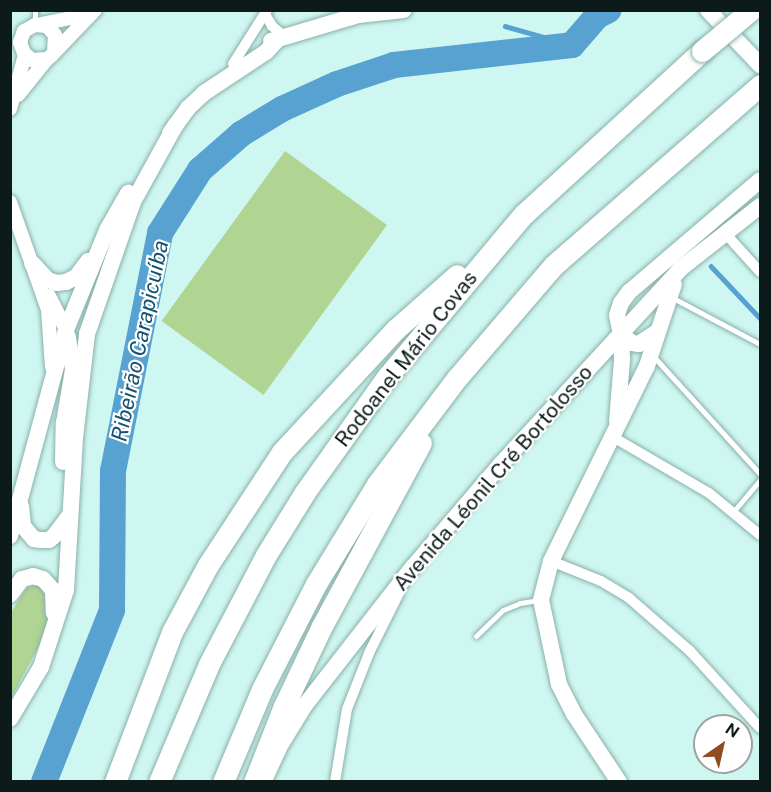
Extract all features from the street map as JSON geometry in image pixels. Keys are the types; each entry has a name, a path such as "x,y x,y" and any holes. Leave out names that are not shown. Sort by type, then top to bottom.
{"highway":[{"name":"Rodoanel Mário Covas","path":"159,782 209,664 266,555 305,492 387,377 524,214 702,51 751,10"},
{"path":"223,782 262,689 343,538 377,484 457,378 554,265 760,85"},
{"path":"115,782 172,632 208,565 282,452 396,329 524,214"},
{"path":"254,782 284,706 322,626 457,378"}],"main road":[{"path":"218,82 233,64 263,44 358,15 404,10"},
{"path":"708,10 760,65"},
{"path":"10,719 41,668 66,590 70,512 87,334 133,202 188,108 218,82 266,52 282,38"},
{"path":"33,265 48,280 66,282 83,269 144,166 176,126"},
{"path":"615,434 621,334 617,315 621,303 629,292 760,180"},
{"name":"Avenida Léonil Cré Bortolosso","path":"264,782 281,744 305,705 413,567 501,464 680,269 760,206"},
{"path":"10,536 51,395 66,330 107,230"},
{"path":"619,782 574,714 559,684 541,600 551,561 615,434 651,354 680,269"},
{"path":"21,496 23,526 34,539 49,540 59,531 70,512 63,484 64,423 73,369 66,330"},
{"path":"621,334 632,343 639,344 657,332"},
{"path":"10,595 22,579 33,576 43,579 52,586 54,608 52,638"}],"street":[{"path":"10,36 34,22 93,12"},
{"path":"12,104 50,56 93,12"},
{"path":"266,12 282,38"},
{"path":"233,64 266,12"},
{"path":"12,104 20,42 34,22"},
{"path":"34,22 55,34 50,56"},
{"path":"20,53 32,60 50,56"},
{"path":"10,202 48,310 51,335 51,395"},
{"path":"725,233 760,272"},
{"path":"33,265 66,330"},
{"path":"615,434 709,493 760,535"},
{"path":"551,561 601,580 629,598 690,651 760,728"},
{"path":"335,782 347,709 370,651 413,567"}],"lane":[{"path":"669,296 760,344"},
{"path":"651,354 760,474"},
{"path":"733,512 760,480"},
{"path":"476,636 503,610 519,603 541,600"}],"green space":[{"path":"285,151 387,225 264,395 162,321"},
{"path":"39,585 48,599 47,623 41,642 11,698 10,614 27,587"}],"waterway":[{"name":"Ribeirão Carapicuíba","path":"44,782 112,610 113,471 160,233 200,170 241,134 282,109 337,84 394,65 572,45 597,16 609,10"},
{"path":"505,26 572,45"},
{"path":"711,266 760,318"}]}
